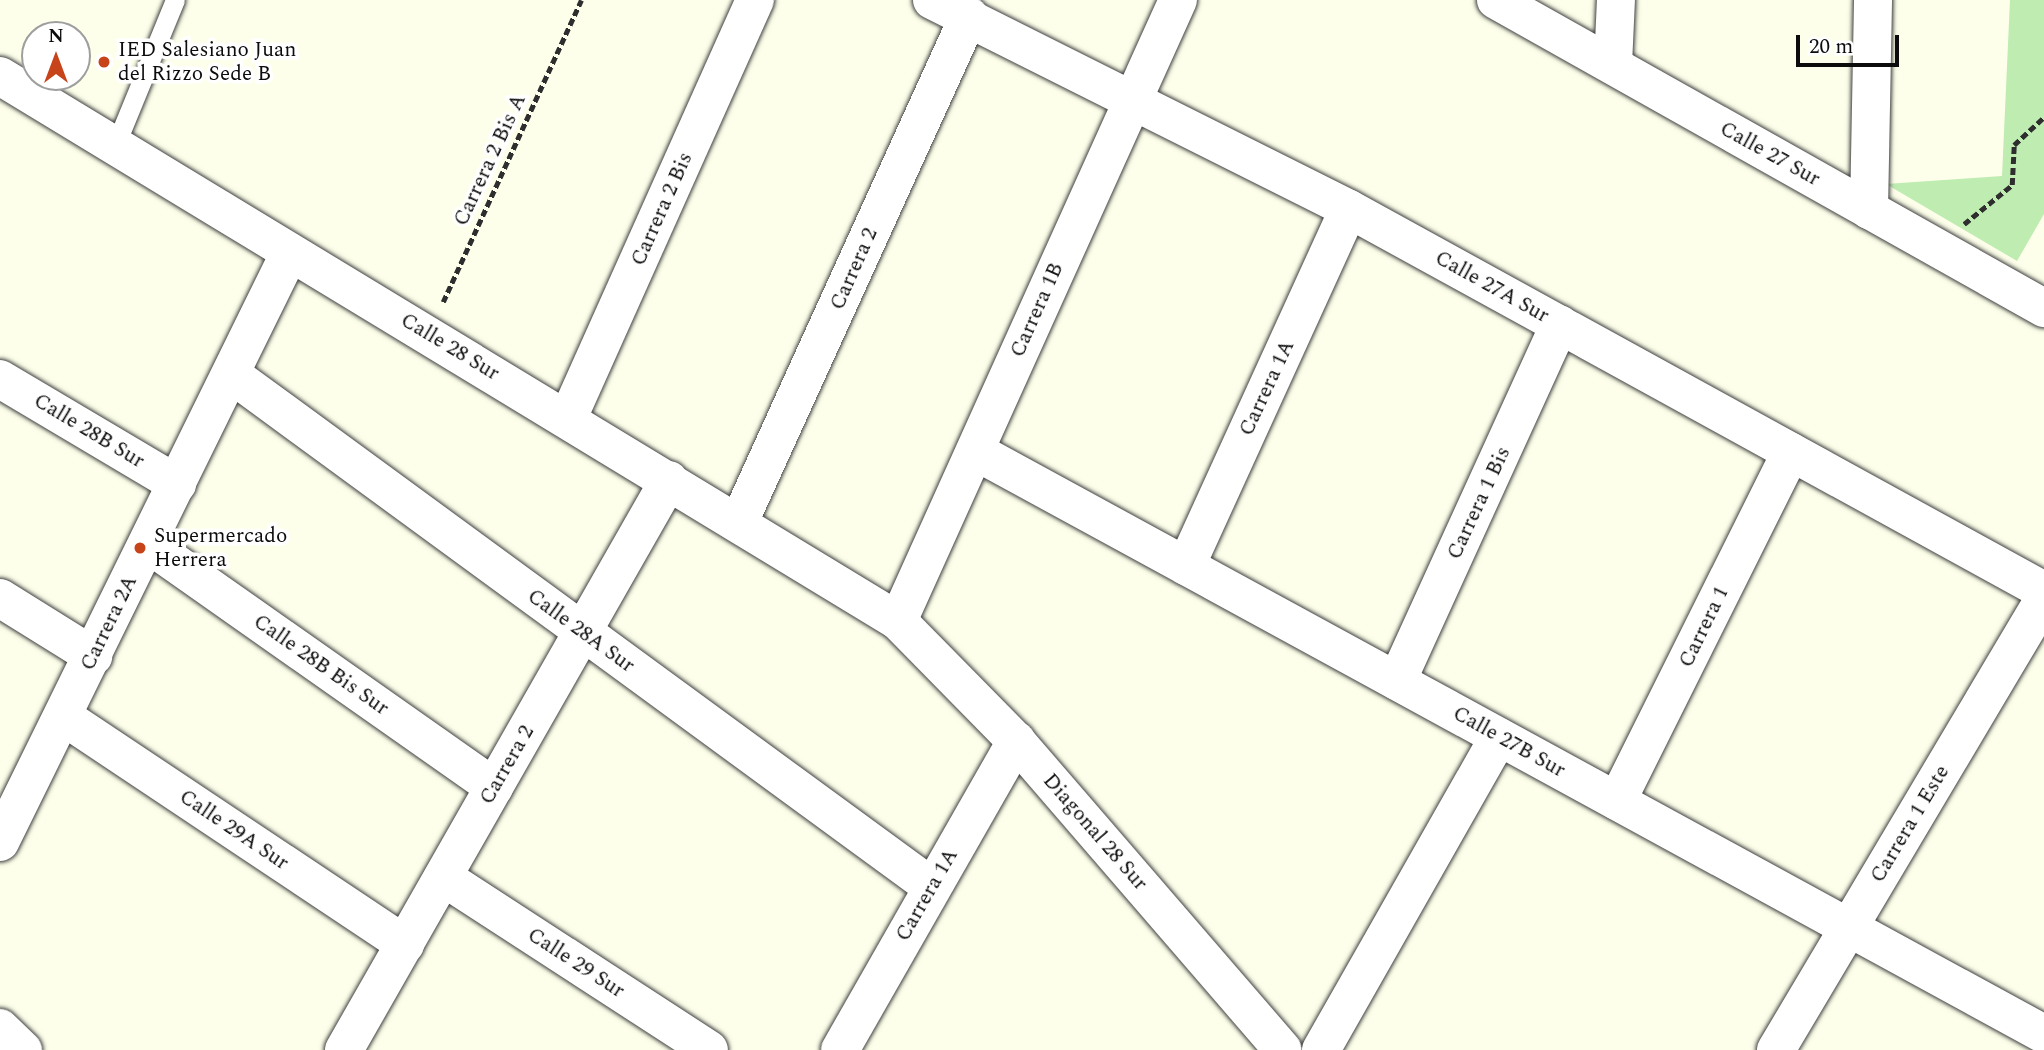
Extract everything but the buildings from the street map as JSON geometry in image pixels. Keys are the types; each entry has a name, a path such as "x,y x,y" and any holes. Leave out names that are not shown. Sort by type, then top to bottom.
{"street":[{"name":"Carrera 2 Bis","path":"568,418 755,0"},
{"name":"Calle 27A Sur","path":"932,0 1132,96 1349,209 2044,591"},
{"name":"Carrera 1B","path":"898,621 1132,96 1178,0"},
{"name":"Calle 27 Sur","path":"1496,0 2044,308"},
{"path":"1613,65 1616,0"},
{"path":"1869,210 1873,0"},
{"name":"Carrera 2","path":"739,522 969,16"},
{"name":"Calle 28 Sur","path":"0,76 568,418 898,621"},
{"name":"Carrera 1A","path":"1186,566 1349,209"},
{"name":"Carrera 2A","path":"0,842 64,717 290,252"},
{"name":"Carrera 1 Bis","path":"1397,681 1560,324"},
{"name":"Calle 28A Sur","path":"231,374 932,887"},
{"name":"Calle 28B Sur","path":"0,379 177,484"},
{"name":"Calle 27B Sur","path":"975,451 2044,1034"},
{"name":"Carrera 1","path":"1617,801 1791,452"},
{"name":"Carrera 2","path":"344,1050 669,480"},
{"name":"Calle 28B Bis Sur","path":"148,544 494,787"},
{"path":"0,598 93,656"},
{"name":"Carrera 1 Este","path":"1776,1050 2044,599"},
{"name":"Diagonal 28 Sur","path":"898,621 1016,741 1283,1050"},
{"name":"Calle 29A Sur","path":"64,717 405,944"},
{"path":"1321,1050 1499,737"},
{"name":"Carrera 1A","path":"840,1050 1016,741"},
{"name":"Calle 29 Sur","path":"443,877 709,1050"},
{"path":"0,1028 23,1050"}],"lane":[{"path":"114,146 175,0"}],"path":[{"name":"Carrera 2 Bis A","path":"428,334 581,0"},
{"path":"1936,246 2012,185 2014,145 2044,117"}],"green space":[{"path":"2010,0 2044,0 2044,214 2017,261 1886,184 2002,176"}],"place":[{"name":"IED Salesiano Juan del Rizzo Sede B","path":"104,62"},
{"name":"Supermercado Herrera","path":"140,548"}]}
